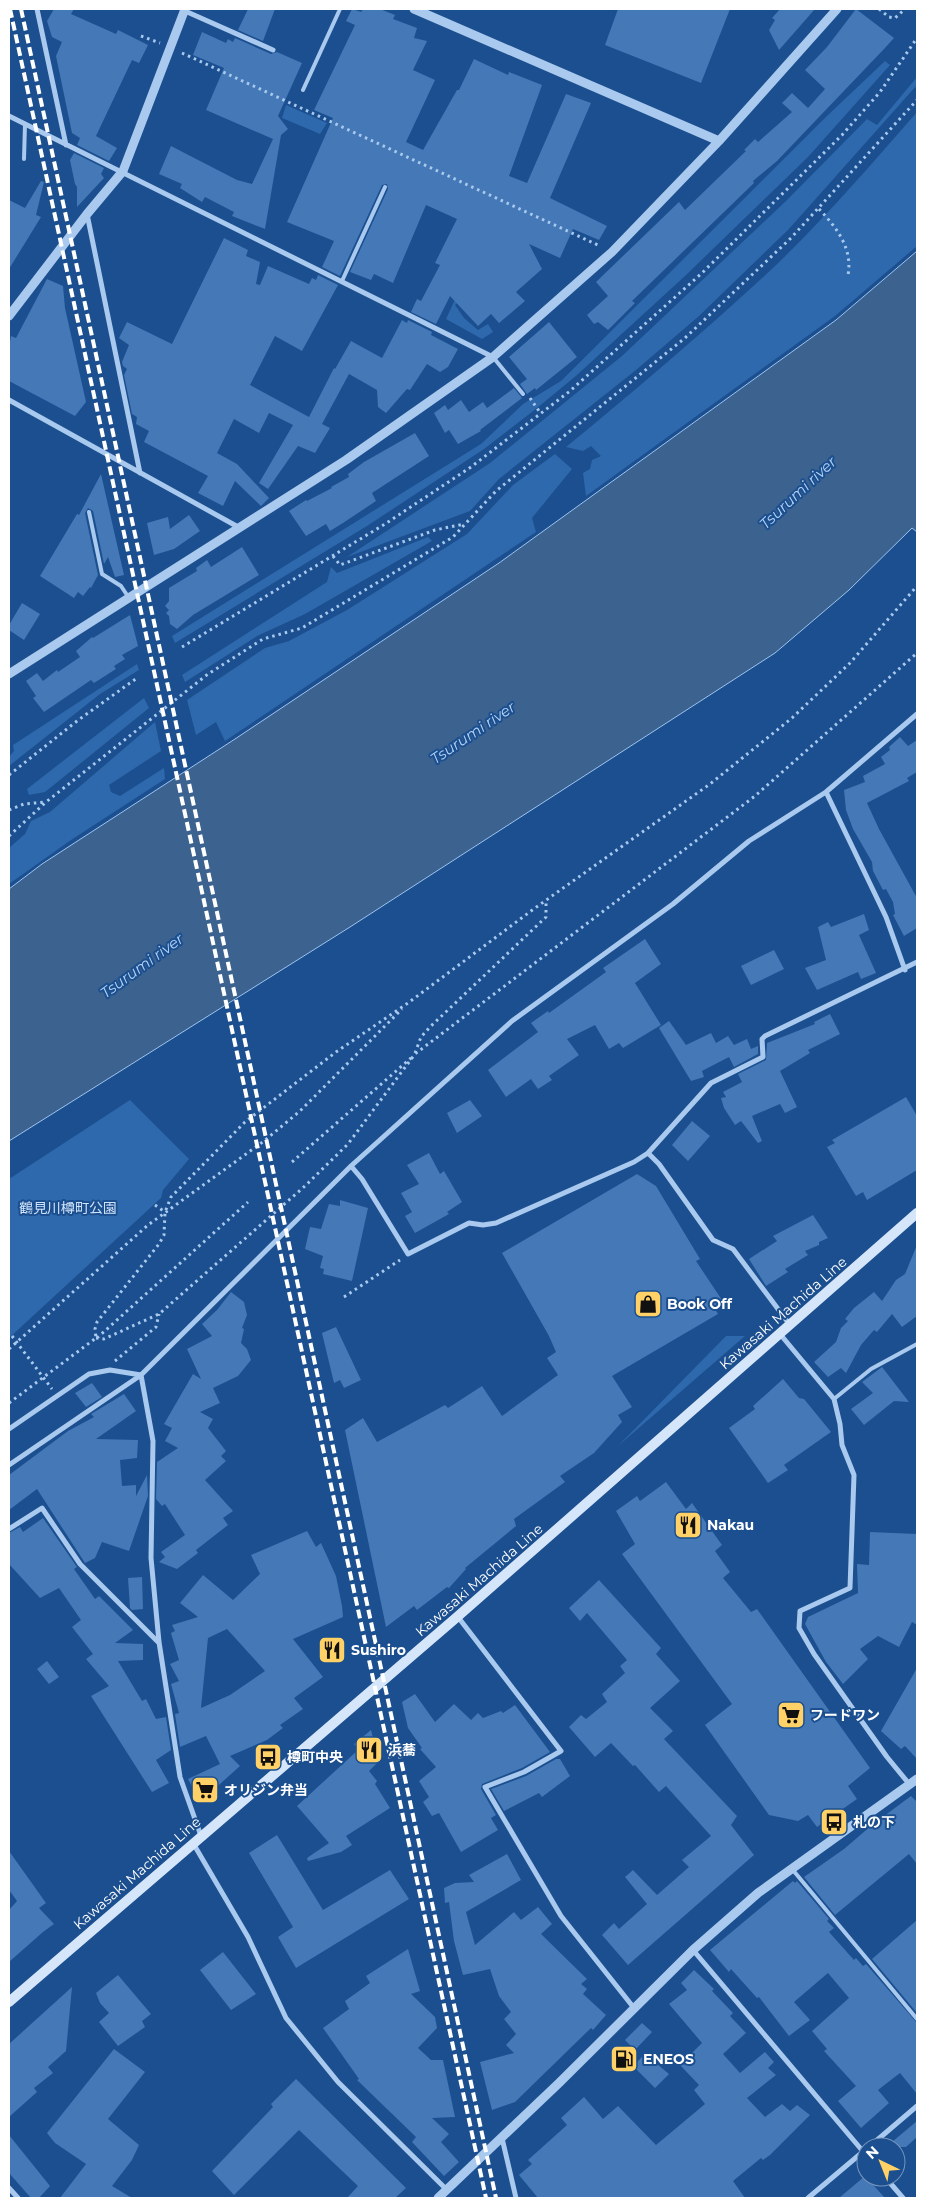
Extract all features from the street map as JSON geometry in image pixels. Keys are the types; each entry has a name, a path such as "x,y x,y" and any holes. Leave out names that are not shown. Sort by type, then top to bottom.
{"main road":[{"name":"Kawasaki Machida Line","path":"9,2002 457,1617 917,1213"}],"street":[{"path":"37,9 66,145"},
{"path":"414,9 720,141"},
{"path":"9,674 346,460 493,356 612,252 720,141 837,9"},
{"path":"9,316 87,214 123,171 185,10 273,50"},
{"path":"9,116 493,356"},
{"path":"87,214 140,473"},
{"path":"9,400 240,528"},
{"path":"9,1465 142,1376 351,1166 512,1021 673,904 749,841 826,792 917,714"},
{"path":"826,792 886,917 905,970"},
{"path":"351,1166 362,1180 408,1254 470,1223 483,1225 496,1223 634,1162 648,1153 711,1083 763,1057 762,1039 766,1036 905,970 917,962"},
{"path":"648,1153 659,1164 713,1240 733,1249 790,1326"},
{"path":"438,2198 502,2138 692,1950 758,1893 915,1782 819,1662 799,1628 800,1611 850,1588 854,1475 842,1445 840,1424 834,1399 780,1334"},
{"path":"9,1429 89,1374 110,1370 142,1376"},
{"path":"142,1376 153,1441 152,1558 159,1642 180,1777 197,1840 217,1881 248,1936 286,2018 338,2082 447,2190"},
{"path":"9,1529 42,1508 80,1564 159,1642"},
{"path":"457,1617 561,1751 524,1772 484,1787 561,1916 634,2008"},
{"path":"692,1950 856,2139"},
{"path":"882,2137 917,2106"},
{"path":"502,2138 516,2198"},
{"path":"808,2198 856,2159"},
{"path":"894,2187 903,2198"},
{"path":"9,2188 18,2198"}],"lane":[{"path":"303,90 340,9"},
{"path":"24,159 25,124"},
{"path":"342,281 385,187"},
{"path":"493,356 523,394"},
{"path":"88,512 102,574 121,586 129,598"},
{"path":"834,1399 872,1369 917,1344"},
{"path":"792,1869 917,2019"}],"path":[{"path":"879,9 889,17 895,18 905,9"},
{"path":"141,36 170,47 612,252"},
{"path":"182,647 333,556 471,467 570,391 702,273 842,135 880,92 917,38"},
{"path":"9,836 46,802 208,674 263,639 302,628 453,537 496,491 685,338 792,238 917,100"},
{"path":"819,208 841,235 851,262 848,275"},
{"path":"530,399 541,414"},
{"path":"333,556 340,565 435,530 464,524"},
{"path":"96,1338 95,1329 97,1322 159,1244 166,1227 165,1212 171,1197 245,1122 336,1052 408,1003 546,901 710,784 792,718 850,663 917,586"},
{"path":"292,1162 415,1054 755,796 917,653"},
{"path":"9,775 77,721 137,678"},
{"path":"9,810 24,804 46,802"},
{"path":"96,1338 104,1339 158,1314 305,1186 348,1144 415,1054 421,1037 546,917 546,901"},
{"path":"9,1350 165,1212 180,1204 264,1141 300,1111 408,1003"},
{"path":"9,1404 96,1338 248,1202"},
{"path":"155,1205 165,1212"},
{"path":"344,1296 408,1254"},
{"path":"110,1370 115,1361 156,1326 158,1314"},
{"path":"12,1336 16,1344 48,1384"}],"green space":[{"path":"885,61 890,65 808,157 685,276 577,375 537,408 484,449 367,526 175,643 172,636 481,444 523,404 561,381 828,115"},
{"path":"917,77 917,85 788,230 699,316 636,370 499,479 470,511 347,557 490,463 622,356 786,201 867,119 877,125"},
{"path":"286,105 327,123 320,134 282,118"},
{"path":"917,112 917,246 835,316 586,496 583,473 590,469 592,460 601,456 591,446 583,451 566,447 671,359 773,268 865,172"},
{"path":"459,291 464,296 455,305 464,318 478,330 488,324 493,332 482,339 446,319"},
{"path":"555,454 572,469 532,518 536,532 225,741 216,722 196,735 187,700 265,648 289,641 347,610 467,534 513,485"},
{"path":"428,537 432,541 305,614 257,636 185,682 182,675 327,582 331,567 337,573"},
{"path":"137,664 139,670 100,694 9,766 9,757 14,751 13,745"},
{"path":"144,698 149,708 45,792 29,795 27,789"},
{"path":"155,722 161,751 109,785 111,792 120,796 164,768 165,779 71,840 9,884 9,848 25,834 31,821 50,812"},
{"name":"鶴見川樽町公園","path":"130,1100 189,1159 163,1190 161,1198 9,1338 9,1179"},
{"path":"726,1336 745,1336 618,1446"}],"water":[{"name":"Tsurumi river","path":"917,251 917,532 912,528 849,590 775,653 350,927 9,1141 9,889 42,864 235,739 499,563 836,320"}],"building":[{"path":"54,9 74,9 71,14 116,34 118,30 148,45 139,63 132,60 96,136 117,148 109,161 77,145 80,138 72,133 56,56 62,42 52,37 47,21"},
{"path":"248,9 275,9 263,41 238,30"},
{"path":"352,9 361,12 363,9 380,9 395,15 393,19 417,28 414,38 427,41 413,70 435,80 406,142 423,150 457,90 459,90 474,59 508,75 509,72 542,85 509,176 527,183 566,94 591,103 550,198 607,226 599,240 573,229 560,258 529,244 542,269 516,292 525,301 499,323 491,314 478,326 450,296 436,324 411,312 417,299 421,301 440,265 435,263 457,219 426,205 393,283 374,274 371,280 350,272 388,189 387,184 382,185 340,276 322,267 334,241 287,222 333,118 314,110 355,25 346,21"},
{"path":"618,9 730,9 701,83 605,45"},
{"path":"780,9 815,9 779,50 769,30 775,20 772,18"},
{"path":"856,9 894,38 777,161 753,181 754,183 632,301 635,303 608,330 598,322 594,324 587,315 608,296 596,282 679,202 685,210 746,151 744,150 755,139 758,142 792,112 782,103 792,93 808,108 825,89 805,70 827,47"},
{"path":"202,32 226,43 228,39 233,42 235,38 271,54 277,52 302,63 278,116 288,129 281,135 265,229 232,216 234,212 205,197 202,202 180,188 182,184 159,174 171,146 237,180 252,184 273,139 206,110 224,68 193,55"},
{"path":"74,153 104,168 101,174 104,178 77,207 77,187 70,160"},
{"path":"41,181 44,182 36,215 41,217 9,269 9,200 25,208"},
{"path":"224,238 248,250 246,256 260,262 256,284 260,285 268,266 309,284 312,278 316,280 318,275 338,285 302,351 275,336 250,385 309,417 334,368 351,341 382,358 402,320 407,323 408,320 432,332 431,335 458,349 448,367 440,372 427,364 410,390 407,389 386,413 378,407 377,390 349,374 322,424 330,428 315,453 298,446 268,489 259,483 293,425 269,413 259,433 234,419 217,453 237,464 269,498 261,506 235,481 223,506 198,493 208,476 144,442 149,431 136,424 137,417 132,414 124,375 127,369 123,366 122,362 129,345 119,338 127,322 172,344"},
{"path":"47,279 63,286 65,308 86,402 75,416 9,381 9,347 11,336 16,338"},
{"path":"549,322 577,357 536,390 535,388 527,394 520,384 527,379 509,357"},
{"path":"514,388 522,398 481,431 458,444 449,430 445,433 434,413 445,405 448,410 461,400 469,412 483,402 487,408"},
{"path":"415,433 429,456 372,493 376,501 343,523 330,531 326,524 306,536 289,511 306,500 332,488 349,477 348,474 364,462"},
{"path":"101,474 124,575 115,577 108,557 104,564 93,511 88,508 85,513 98,575 91,588 83,596 78,592 74,598 40,576 77,514 79,515"},
{"path":"189,515 200,531 174,549 154,555 147,523 168,517 170,529"},
{"path":"242,547 259,575 193,615 177,629 170,624 169,616 166,613 169,610 165,606 169,601 169,588 197,571 196,568 207,560 211,567"},
{"path":"22,603 40,614 24,640 9,630 9,625"},
{"path":"130,615 138,646 122,655 125,659 114,666 116,669 94,683 91,680 44,712 33,698 36,696 26,681 37,673 43,681 57,670 58,672 80,657 76,651 92,637"},
{"path":"900,737 908,746 917,740 917,772 907,778 909,781 867,803 917,898 917,928 904,936 893,915 895,914 893,902 886,889 883,890 873,871 872,862 853,829 846,810 844,790 865,782 863,776 885,764 881,757 890,750 889,747"},
{"path":"864,914 869,930 859,935 876,973 861,979 858,972 817,990 805,968 826,960 818,927 828,922 831,927"},
{"path":"645,939 661,964 635,983 661,1025 623,1048 619,1043 609,1049 595,1025 567,1039 579,1055 549,1076 552,1080 538,1089 531,1079 506,1097 488,1070 538,1032 531,1023 548,1011 549,1013 606,972 603,968"},
{"path":"774,950 784,969 751,985 741,966"},
{"path":"830,1014 840,1034 808,1050 810,1053 780,1071 797,1107 785,1113 780,1104 752,1116 762,1141 758,1143 741,1121 735,1125 724,1108 721,1098 726,1097 723,1092 742,1082 738,1074 766,1060 767,1043 815,1024 814,1022"},
{"path":"669,1021 686,1045 711,1033 716,1043 728,1036 734,1045 747,1039 751,1049 758,1046 758,1054 734,1067 729,1057 702,1071 704,1077 691,1081 659,1028"},
{"path":"906,1097 917,1116 917,1170 867,1200 863,1192 856,1196 827,1147 835,1143 832,1140"},
{"path":"470,1100 482,1116 457,1133 447,1113"},
{"path":"692,1121 710,1136 688,1161 672,1145"},
{"path":"429,1153 440,1174 444,1171 462,1202 447,1212 449,1214 415,1233 405,1216 412,1212 401,1193 419,1184 407,1165"},
{"path":"637,1174 656,1186 700,1259 696,1261 722,1300 714,1307 718,1314 612,1376 632,1407 618,1415 622,1422 594,1453 560,1476 565,1482 514,1519 516,1526 465,1568 449,1588 447,1587 417,1610 414,1606 386,1627 345,1430 363,1418 377,1442 445,1405 448,1408 482,1386 502,1416 558,1375 547,1358 556,1352 549,1336 502,1253"},
{"path":"340,1200 368,1208 352,1281 323,1274 324,1269 320,1268 323,1256 305,1249 310,1227 321,1229 329,1204 340,1206"},
{"path":"813,1215 828,1238 819,1242 819,1245 805,1251 808,1255 785,1269 788,1272 766,1286 749,1259 777,1241 773,1236"},
{"path":"917,1245 917,1316 902,1327 892,1314 877,1332 874,1330 861,1345 846,1373 841,1368 828,1377 814,1362 836,1342 841,1328 848,1321 845,1319 854,1308 874,1292 882,1301 896,1280 905,1274"},
{"path":"231,1292 244,1302 247,1315 242,1328 244,1329 241,1343 247,1349 251,1360 238,1376 213,1388 220,1403 200,1412 213,1419 208,1428 226,1451 221,1456 226,1461 205,1480 233,1511 223,1518 228,1525 196,1550 198,1553 177,1569 159,1562 165,1557 161,1552 185,1535 165,1504 162,1506 156,1499 157,1462 178,1448 165,1441 172,1428 164,1424 193,1374 201,1379 187,1349 212,1336 202,1324 217,1310"},
{"path":"336,1327 361,1380 344,1388 340,1380 334,1383 322,1333"},
{"path":"882,1367 909,1402 894,1401 864,1425 851,1409 873,1393 862,1382"},
{"path":"783,1379 799,1398 804,1399 831,1432 784,1465 788,1470 768,1483 729,1428 755,1409 753,1406"},
{"path":"92,1383 102,1397 86,1407 75,1393"},
{"path":"124,1394 136,1411 96,1439 138,1440 137,1458 120,1460 122,1486 136,1485 136,1496 147,1475 148,1496 129,1551 102,1542 95,1558 85,1563 37,1489 9,1510 9,1475 68,1431 94,1417 91,1414"},
{"path":"666,1482 686,1509 692,1503 722,1545 715,1551 730,1572 723,1578 751,1612 757,1609 870,1768 848,1786 857,1799 817,1827 808,1815 798,1821 769,1815 705,1725 732,1704 622,1554 635,1544 616,1511 637,1496 640,1501"},
{"path":"43,1518 77,1567 74,1569 95,1599 99,1596 133,1630 115,1643 143,1644 143,1660 118,1661 142,1701 146,1699 156,1719 166,1717 171,1750 156,1760 169,1783 152,1792 91,1696 109,1686 86,1659 93,1654 72,1627 81,1620 59,1588 40,1598 9,1564 9,1533 20,1527 23,1532"},
{"path":"307,1531 316,1547 321,1543 336,1576 343,1617 293,1639 323,1677 294,1698 303,1709 280,1725 283,1728 267,1740 230,1756 240,1766 200,1802 188,1779 220,1764 206,1736 180,1747 175,1714 179,1713 171,1684 179,1681 170,1664 179,1660 171,1633 175,1631 172,1625 198,1617 180,1603 203,1575 233,1600 260,1574 251,1555","holes":["227,1629 265,1671 230,1695 201,1708 208,1638"]},
{"path":"870,1532 917,1534 917,1625 912,1622 899,1647 878,1636 860,1649 868,1659 843,1684 826,1662 805,1624 808,1617 858,1593 857,1564 869,1565"},
{"path":"142,1577 143,1609 132,1610 130,1608 128,1578"},
{"path":"599,1580 661,1648 656,1654 680,1681 650,1708 673,1731 664,1739 737,1816 731,1825 754,1855 628,1965 602,1935 614,1923 619,1929 647,1904 625,1877 633,1870 657,1895 689,1867 682,1860 711,1836 666,1786 659,1792 635,1765 633,1766 611,1743 595,1757 569,1727 581,1715 586,1719 607,1702 602,1694 625,1673 620,1666 627,1660 587,1613 580,1621 569,1608"},
{"path":"47,1661 59,1677 49,1684 37,1669"},
{"path":"917,1668 917,1759 905,1746 901,1749 881,1731"},
{"path":"415,1694 435,1722 454,1704 471,1720 478,1713 483,1718 501,1711 503,1713 515,1705 550,1752 522,1768 482,1784 481,1789 496,1815 491,1818 498,1830 461,1852 439,1813 432,1816 423,1802 429,1797 419,1781 436,1767 420,1749 422,1748 408,1728 402,1702"},
{"path":"371,1730 379,1761 369,1771 377,1781 375,1784 390,1808 346,1836 352,1845 341,1852 308,1861 307,1858 329,1843 297,1806 358,1750 354,1744"},
{"path":"556,1759 560,1759 570,1776 542,1797 539,1793 504,1811 491,1789 526,1776"},
{"path":"911,1796 917,1802 917,1864 909,1854 835,1915 804,1877 844,1849"},
{"path":"277,1835 323,1910 390,1870 409,1899 296,1968 278,1937 293,1927 249,1853"},
{"path":"9,1851 46,1903 39,1908 54,1924 9,1962 9,1910 17,1901 9,1890"},
{"path":"507,1854 521,1880 466,1912 475,1945 514,1912 521,1920 538,1907 552,1924 541,1934 587,1979 581,1984 587,1989 583,1994 606,2015 593,2030 591,2028 515,2102 492,2110 480,2062 514,2053 506,2045 516,2034 504,2019 511,2012 499,1996 490,1969 463,1975 454,1941 449,1902 445,1903 444,1888 455,1883 474,1882 469,1875"},
{"path":"793,1881 795,1883 797,1881 829,1919 827,1921 834,1928 829,1932 854,1960 856,1958 863,1966 866,1964 917,2023 917,2094 900,2073 878,2090 889,2103 861,2128 838,2101 856,2086 824,2051 827,2049 812,2031 849,1998 828,1973 794,2002 810,2020 789,2036 759,1997 757,1998 731,1969 729,1972 710,1950"},
{"path":"917,1920 917,2013 872,1959"},
{"path":"408,1949 420,1991 411,1994 435,2017 437,2028 418,2048 431,2060 443,2060 455,2117 432,2118 449,2134 441,2142 459,2162 444,2176 412,2142 416,2137 357,2080 359,2079 323,2028 349,2009 345,2001 370,1983 366,1976"},
{"path":"223,1952 256,1994 231,2010 200,1970"},
{"path":"694,1970 714,1989 712,1991 733,2013 730,2016 746,2033 723,2054 740,2073 765,2052 774,2062 768,2068 776,2075 747,2098 765,2117 782,2104 790,2111 797,2105 810,2115 770,2155 763,2160 761,2158 733,2181 745,2198 538,2198 519,2175 532,2164 528,2160 567,2125 561,2118 584,2097 603,2119 618,2106 656,2145 705,2104 694,2090 699,2085 680,2065 702,2043 669,2004 687,1990 681,1983"},
{"path":"118,1975 151,2014 142,2021 145,2027 118,2046 99,2022 109,2013 100,2003 96,1993"},
{"path":"72,1987 66,2051 48,2067 53,2073 34,2088 37,2092 9,2117 9,2044"},
{"path":"642,2023 652,2032 635,2050 625,2040"},
{"path":"114,2049 145,2072 108,2119 139,2145 132,2160 112,2186 132,2198 60,2198 86,2164 55,2143 47,2133"},
{"path":"645,2054 669,2074 655,2088 633,2066"},
{"path":"296,2079 406,2188 395,2198 347,2198 358,2186 299,2130 234,2195 212,2171 273,2107 271,2104"},
{"path":"917,2121 917,2137 906,2147 906,2137 898,2137"},
{"path":"9,2135 50,2186 39,2198 31,2198 9,2173"},
{"path":"856,2184 856,2187 875,2187 885,2198 839,2198"}],"railway":[{"path":"10,9 486,2198"},
{"path":"21,9 496,2198"}],"place":[{"name":"Book Off","path":"648,1304"},
{"name":"Nakau","path":"688,1525"},
{"name":"Sushiro","path":"332,1650"},
{"name":"フードワン","path":"791,1715"},
{"name":"浜蕎","path":"369,1750"},
{"name":"樽町中央","path":"268,1757"},
{"name":"オリジン弁当","path":"205,1790"},
{"name":"札の下","path":"834,1822"},
{"name":"ENEOS","path":"624,2059"}]}
